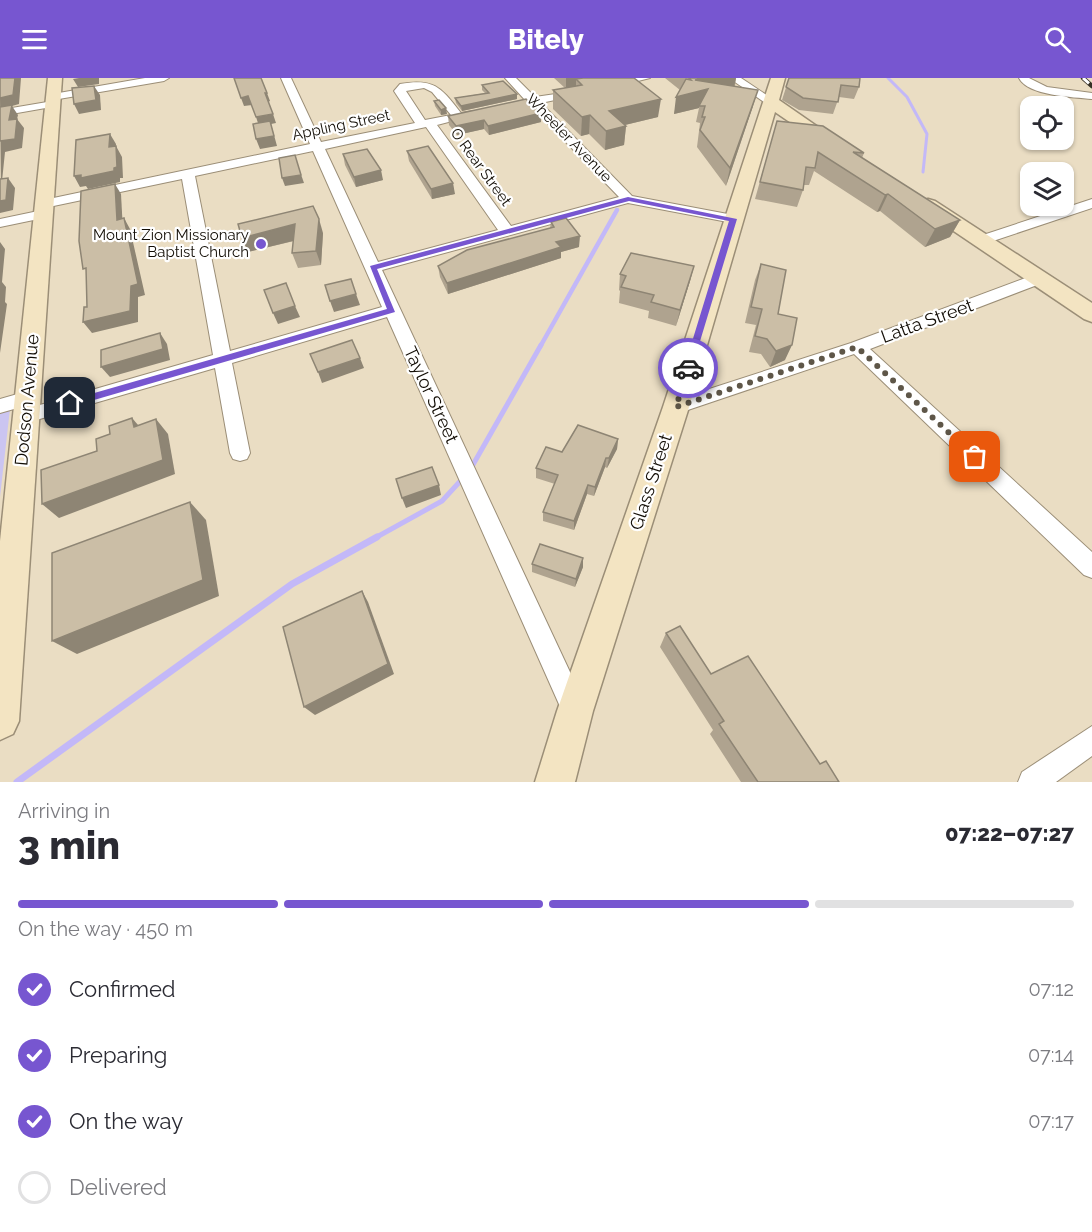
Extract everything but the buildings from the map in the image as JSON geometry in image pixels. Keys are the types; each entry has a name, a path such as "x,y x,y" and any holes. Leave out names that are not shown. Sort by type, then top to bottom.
{"street":[{"path":"0,113 53,93 164,78"},
{"name":"Taylor Street","path":"286,78 575,711"},
{"name":"Wheeler Avenue","path":"510,78 628,199"},
{"name":"Appling Street","path":"0,223 44,209 188,174 645,78"},
{"path":"734,78 775,90 816,132 855,158"},
{"path":"1024,78 1026,82 1045,90 1092,96"},
{"name":"O Rear Street","path":"458,117 431,84 423,82 404,86 400,91 506,230"},
{"name":"Glass Street","path":"555,782 575,711 676,407 733,219 769,131 775,90"},
{"name":"Dodson Avenue","path":"0,721 53,93"},
{"path":"790,129 816,132"},
{"path":"188,174 240,453"},
{"path":"913,196 1092,314"},
{"path":"373,268 506,230 628,199 733,219"},
{"path":"982,240 1092,203"},
{"name":"Latta Street","path":"676,407 857,347 1039,278"},
{"path":"0,406 27,407 223,359 392,310"},
{"path":"857,347 1092,567"},
{"path":"1044,779 1092,741"}],"shaded area":[{"path":"10,409 0,497 0,412"}],"waterway":[{"path":"888,78 907,97 927,134 923,172"},
{"path":"540,347 617,210"},
{"path":"470,470 541,345"},
{"path":"375,538 442,501 464,477"},
{"path":"17,782 292,584 377,537"}],"railway":[{"path":"1083,78 1092,86"}],"way so far":[{"path":"688,368 676,407 857,347 975,457"}],"place":[{"name":"Mount Zion Missionary Baptist Church","path":"261,244"}],"route":[{"path":"70,403 392,310 373,268 506,230 628,199 733,219 688,368"}]}
